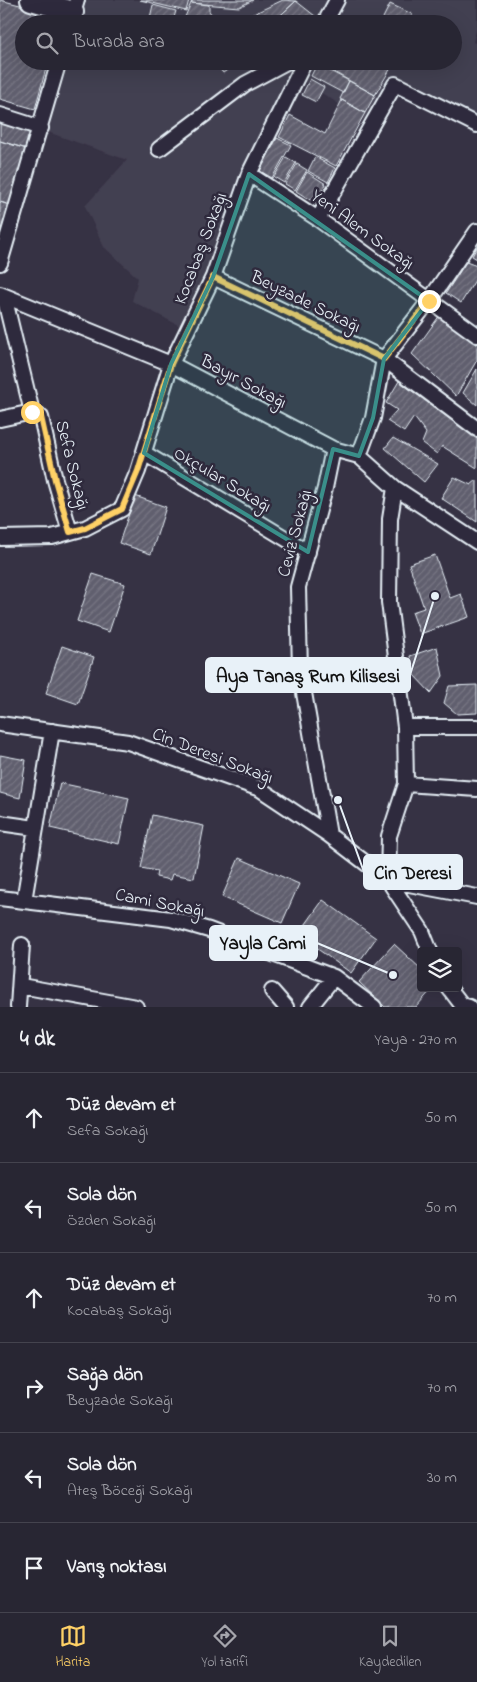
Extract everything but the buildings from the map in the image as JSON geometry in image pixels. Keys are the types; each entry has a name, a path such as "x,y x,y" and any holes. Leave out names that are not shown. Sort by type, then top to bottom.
{"street":[{"path":"31,0 73,12"},
{"path":"328,15 336,0"},
{"path":"0,263 57,70"},
{"path":"160,149 245,84 271,70"},
{"name":"Kocabaş Sokağı","path":"0,538 52,537 85,528 122,509 144,453 171,364 213,277 249,174 301,70"},
{"path":"318,219 395,84 477,125"},
{"path":"0,115 41,128"},
{"name":"Yeni Alem Sokağı","path":"249,174 318,219 477,335"},
{"path":"475,536 395,488 359,456 373,418 384,359 429,301 477,231"},
{"name":"Beyzade Sokağı","path":"213,277 384,359 477,429"},
{"name":"Bayır Sokağı","path":"2,295 171,364 333,449 359,456"},
{"name":"Sefa Sokağı","path":"2,295 32,412 41,417 55,480 70,532"},
{"path":"0,419 32,412"},
{"name":"Ceviz Sokağı","path":"329,835 300,670 298,587 333,449"},
{"name":"Okçular Sokağı","path":"144,453 308,552"},
{"path":"395,488 390,519 389,602 405,727 406,784 389,836 388,880 422,931 428,947"},
{"name":"Cin Deresi Sokağı","path":"0,724 128,742 260,789 329,835 388,880 477,897"},
{"path":"405,727 477,726"},
{"path":"24,901 52,731"},
{"path":"406,784 477,789"},
{"path":"0,823 35,828"},
{"name":"Cami Sokağı","path":"0,898 171,919 208,930 334,977 374,1007"},
{"path":"18,1007 21,986 22,946"},
{"path":"310,1007 334,977"},
{"path":"21,986 136,1007"},
{"path":"272,991 286,1007"},
{"path":"452,992 462,1005 469,1007"}],"highlighted area":[{"path":"249,174 429,301 384,359 373,418 359,456 333,449 308,552 144,453 171,364 213,277"}],"shaded area":[{"path":"80,0 477,0 477,27 473,42 477,44 477,124 396,84 372,125 295,76 180,326 132,301 138,278 104,247 85,206 127,160 42,130 59,70 462,70 462,15 75,15"}],"place":[{"name":"Aya Tanaş Rum Kilisesi","path":"435,596"},
{"name":"Cin Deresi","path":"338,800"},
{"name":"Yayla Cami","path":"393,975"}],"route":[{"path":"32,412 41,417 55,480 70,532 85,528 122,509 138,471 171,364 213,277 384,359 429,301"}]}
